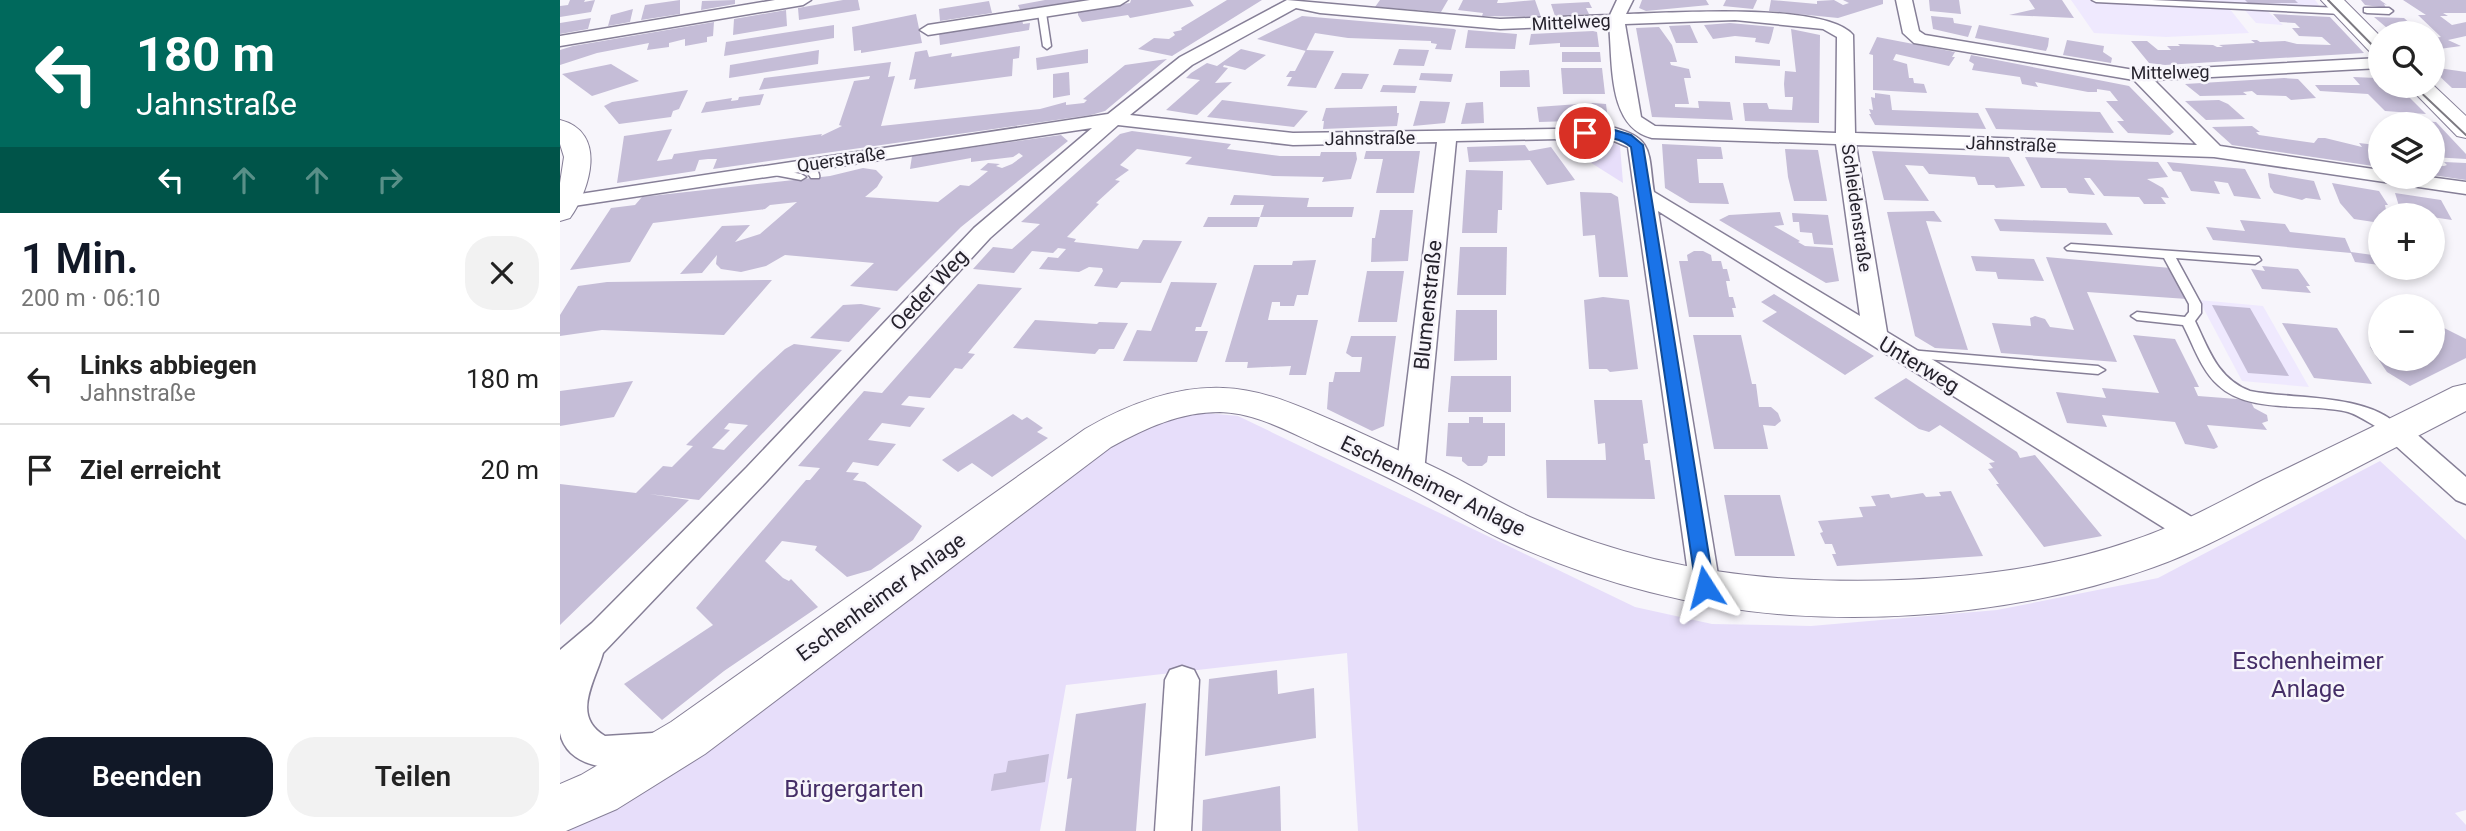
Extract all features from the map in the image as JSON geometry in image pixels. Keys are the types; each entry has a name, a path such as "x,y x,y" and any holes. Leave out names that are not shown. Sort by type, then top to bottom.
{"main road":[{"path":"2337,6 2368,37"},
{"path":"2433,98 2466,130"},
{"path":"560,128 570,136 580,157 576,180 564,206"},
{"name":"Eschenheimer Anlage","path":"560,809 599,792 688,738 1098,438 1141,415 1198,401 1244,402 1284,414 1410,472 1521,530 1567,548 1652,575 1705,587 1793,597 1895,595 1967,590 2024,583 2112,565 2195,533 2466,396"}],"street":[{"path":"560,41 803,0"},
{"path":"928,30 1120,0"},
{"path":"1625,0 1616,20 1705,587"},
{"name":"Mittelweg","path":"1904,0 1911,33 1920,38 2140,76 2368,63"},
{"name":"Mittelweg","path":"1297,1 1320,8 1500,24 1735,15 1827,26 1845,35"},
{"name":"Oeder Weg","path":"560,670 603,633 767,464 982,233 1115,118 1186,61 1297,1"},
{"name":"Schleidenstraße","path":"1845,35 1846,156 1876,339"},
{"path":"2140,76 2214,151"},
{"name":"Jahnstraße","path":"1115,118 1293,139 1652,132 2214,151 2368,174"},
{"name":"Querstraße","path":"564,206 767,170 807,173 1115,118"},
{"name":"Blumenstraße","path":"1410,472 1447,138"},
{"path":"2445,185 2466,188"},
{"name":"Unterweg","path":"1644,194 2195,533"},
{"path":"2396,431 2466,493"},
{"name":"Oeder Weg","path":"603,633 581,662 571,685 567,705 568,723 575,736 589,747 605,752 629,753 659,749 688,738"},
{"path":"1172,831 1182,680"}],"lane":[{"path":"2096,0 2337,6"},
{"path":"2367,10 2389,11"},
{"path":"1042,13 1047,46"},
{"path":"2071,248 2255,260"},
{"path":"2169,256 2196,304 2195,313 2188,321"},
{"path":"2137,316 2188,321"},
{"path":"2188,321 2215,372 2235,391 2254,396 2346,406 2371,415 2396,431"},
{"path":"1901,354 2098,370"}],"shaded area":[{"path":"2071,0 2315,0 2325,13 2266,10 2283,25 2256,23 2243,8 2229,8 2249,33 2166,37 2094,33"},
{"path":"2199,300 2263,306 2309,387 2242,381"}],"green space":[{"path":"1604,139 1620,146 1623,183 1555,140"},
{"name":"Eschenheimer Anlage","path":"1186,411 1238,416 1635,607 1712,624 1811,626 1997,610 2158,578 2380,461 2466,540 2466,810 2455,813 2466,825 2466,831 1358,831 1347,653 1066,685 1040,831 560,831 1140,425"}],"building":[{"path":"570,0 595,0 591,12 560,17 560,6 568,5"},
{"path":"680,0 680,14 641,20 645,5"},
{"path":"735,0 735,4 701,10 702,1"},
{"path":"858,0 860,10 799,20 798,8"},
{"path":"1045,0 1084,1 1021,12 1018,5"},
{"path":"1131,0 1190,0 1194,6 1130,18 1128,15 1082,22 1078,15 1078,10 1130,3"},
{"path":"1227,0 1262,0 1172,56 1138,49 1154,38 1169,39 1175,35 1173,32 1182,30 1181,28"},
{"path":"1380,0 1448,0 1441,12 1375,7"},
{"path":"1463,0 1498,0 1497,3 1502,3 1535,0 1541,17 1482,16 1483,13 1458,10"},
{"path":"1642,0 1706,0 1709,5 1646,11 1639,8"},
{"path":"1726,0 1757,0 1753,9 1723,6"},
{"path":"1771,0 1817,4 1817,1 1834,0 1843,5 1849,3 1843,0 1883,0 1883,4 1838,18 1769,11"},
{"path":"1929,0 1959,0 1961,14 1930,11"},
{"path":"2029,0 2062,0 2074,18 2009,15 2035,9"},
{"path":"2245,0 2295,0 2298,3 2248,3"},
{"path":"2361,0 2380,0 2387,5 2384,4 2386,8 2365,5"},
{"path":"2403,0 2466,0 2466,13 2443,13 2448,16 2440,16 2452,25 2466,22 2466,36 2448,40 2461,46 2445,48 2445,21 2424,21 2418,15 2426,15"},
{"path":"989,1 992,13 940,21 939,9"},
{"path":"1589,2 1592,8 1586,8 1589,14 1555,16 1551,4"},
{"path":"633,9 630,22 608,26 611,15"},
{"path":"786,10 787,26 733,35 734,19"},
{"path":"916,14 922,43 861,53 861,50 854,51 852,27"},
{"path":"2273,14 2330,17 2364,53 2165,65 2149,63 2131,41 2147,41 2158,50 2171,50 2167,46 2180,46 2178,44 2223,47 2219,45 2255,43 2251,40 2331,45 2322,37 2299,36 2292,28 2300,28 2295,23 2280,22"},
{"path":"1302,16 1456,30 1451,50 1435,49 1437,44 1431,41 1348,38 1315,33 1306,51 1257,39"},
{"path":"1931,16 1953,18 1954,23 1972,26 1968,37 1933,29"},
{"path":"2374,17 2404,18 2407,21 2379,21"},
{"path":"591,18 588,29 560,34 560,23"},
{"path":"1022,19 1023,24 1030,23 1029,30 940,45 939,33"},
{"path":"714,22 713,36 707,37 707,42 685,46 685,39 669,43 669,47 647,50 649,43 597,53 560,65 560,50 573,46"},
{"path":"1730,23 1774,27 1769,44 1755,42 1756,38 1735,36 1713,39 1704,25"},
{"path":"834,25 834,38 724,56 726,42"},
{"path":"1690,25 1698,43 1676,43 1669,26"},
{"path":"1979,25 2049,38 2048,46 2046,51 1975,38"},
{"path":"1659,27 1672,45 1677,62 1670,62 1671,65 1689,69 1691,78 1684,78 1689,104 1675,104 1675,107 1699,108 1698,101 1730,102 1733,120 1652,117 1636,28"},
{"path":"1791,29 1820,35 1819,123 1745,121 1743,103 1767,103 1769,109 1792,110 1793,97 1785,97 1784,84 1785,71 1796,72"},
{"path":"1468,30 1517,34 1515,49 1465,48"},
{"path":"1597,32 1599,47 1560,47 1560,43 1529,45 1531,34"},
{"path":"1877,37 1955,52 1952,57 1955,57 1949,66 1896,54 1893,60 1907,64 1909,78 1913,78 1914,83 1924,84 1927,93 1873,90 1873,55 1869,54"},
{"path":"2067,40 2104,46 2103,52 2112,58 2111,63 2063,55"},
{"path":"1020,46 1019,58 1013,59 1012,76 914,89 916,79 909,80 915,52 927,50 929,57 952,53 951,57"},
{"path":"1088,49 1088,63 1037,70 1036,58"},
{"path":"1241,49 1266,55 1245,70 1224,65 1223,67 1228,68 1215,83 1232,82 1197,115 1166,110 1200,80 1186,78 1191,73 1207,63 1217,66"},
{"path":"1399,49 1429,50 1424,66 1393,65"},
{"path":"819,50 818,64 729,78 730,65"},
{"path":"1306,50 1334,51 1316,88 1287,86 1292,77 1286,77 1290,71 1295,71"},
{"path":"1562,52 1600,52 1601,62 1562,62"},
{"path":"1971,55 2129,86 2174,132 2170,135 2128,133 2117,121 2124,121 2106,101 2118,101 2110,91 2097,89 2097,92 2088,92 2035,82 2038,87 2022,84 2020,77 1972,70 1974,64 1969,61"},
{"path":"1735,56 1780,60 1780,66 1735,63"},
{"path":"1167,59 1105,111 1091,115 713,169 717,159 699,160 695,171 617,183 624,136 672,129 657,161 672,159 674,154 822,134 821,136 842,126 839,125 854,81 869,79 870,76 759,90 764,78 891,62 888,77 895,76 881,126 1040,109 1066,102 1066,105 1084,103 1087,100 1083,99 1125,65"},
{"path":"611,64 639,81 592,96 562,74"},
{"path":"1561,68 1602,68 1605,94 1563,94"},
{"path":"2445,69 2466,72 2466,88 2452,88 2445,81"},
{"path":"1529,70 1530,87 1500,87 1500,71"},
{"path":"1069,72 1070,95 1053,98 1053,74"},
{"path":"1342,73 1369,74 1362,89 1334,89"},
{"path":"1421,73 1453,74 1451,82 1419,80"},
{"path":"2353,77 2368,78 2368,94 2320,91 2315,85 2360,85"},
{"path":"2298,79 2316,98 2291,100 2286,96 2257,95 2252,91 2243,92 2247,95 2200,96 2185,84"},
{"path":"1383,85 1417,86 1415,93 1380,92"},
{"path":"688,90 679,109 673,111 671,117 619,124 604,106 612,102"},
{"path":"1875,93 1890,95 1892,110 1978,113 1986,129 1875,125 1869,109 1873,110 1871,97 1875,98"},
{"path":"764,94 760,105 701,113 706,102 732,98 731,101 738,100 739,97"},
{"path":"2372,98 2410,98 2424,112 2399,112 2385,111"},
{"path":"1222,100 1308,111 1294,127 1207,117"},
{"path":"2219,100 2245,119 2206,120 2185,101"},
{"path":"1420,101 1450,102 1445,123 1413,126"},
{"path":"1483,102 1484,123 1461,124 1466,103"},
{"path":"1606,104 1608,120 1539,122 1537,107"},
{"path":"1397,106 1397,126 1323,129 1322,121 1326,108"},
{"path":"1985,108 2100,112 2114,133 1996,129"},
{"path":"2252,126 2260,132 2256,132 2259,135 2314,143 2318,138 2325,138 2362,147 2359,143 2368,144 2368,165 2232,145 2212,127"},
{"path":"1132,131 1231,144 1227,149 1280,156 1320,156 1321,152 1356,152 1357,159 1351,179 1322,182 1324,177 1273,176 1185,164 1192,157 1137,149 1120,165 1129,170 1115,180 1120,181 1096,203 1099,204 1067,237 1076,239 1074,242 1138,249 1143,240 1182,241 1161,283 1121,282 1117,288 1094,286 1103,271 1102,268 1089,267 1079,272 1039,269 1048,257 1058,258 1066,249 1058,248 1053,253 1032,251 1014,273 973,269 993,247 1012,249 1040,224 1021,222 1120,134"},
{"path":"2445,132 2466,154 2466,159 2445,158"},
{"path":"1061,135 1068,141 961,227 897,291 850,286 874,263 785,255 766,266 741,272 721,269 716,264 717,255 702,273 680,274 722,226 750,225 735,242 760,234 797,202 770,205 765,209 653,223 630,262 570,270 611,208 635,205 642,197 830,176 863,168 876,170 883,177 877,187 865,197 938,202 960,185 969,186 977,180 988,171 980,170 988,163 1000,164 996,166 1002,168 1023,156 1019,153 1013,157 971,162 971,158 910,169 912,156"},
{"path":"1662,144 1721,147 1723,159 1697,159 1699,183 1723,183 1729,204 1690,203 1665,188"},
{"path":"1525,145 1529,151 1551,147 1575,180 1547,185 1530,160 1469,162 1467,147"},
{"path":"1785,149 1818,150 1827,201 1794,201"},
{"path":"1366,151 1420,151 1414,193 1376,193 1383,159 1364,159"},
{"path":"1872,151 2009,157 2025,186 1996,188 1994,185 1978,185 1975,177 1929,174 1923,166 1905,165 1929,201 1884,200"},
{"path":"2025,157 2158,162 2168,177 2147,179 2163,188 2169,198 2161,197 2166,204 2144,204 2139,197 2104,196 2090,178 2084,178 2095,195 2069,193 2066,188 2041,188"},
{"path":"2167,162 2245,169 2261,199 2234,196 2228,183 2214,181 2220,194 2191,191 2181,172 2173,171"},
{"path":"2445,162 2466,163 2466,180 2445,177"},
{"path":"1466,170 1503,171 1502,210 1498,210 1497,233 1462,233"},
{"path":"2268,173 2314,181 2321,200 2302,200 2274,193 2270,187"},
{"path":"2332,183 2379,191 2387,203 2368,203 2368,221 2354,219 2340,203"},
{"path":"1580,192 1611,193 1618,197 1628,277 1599,277 1595,235 1583,236"},
{"path":"2395,193 2441,200 2443,203 2398,203"},
{"path":"1234,195 1309,198 1307,207 1354,207 1352,217 1260,217 1264,205 1230,205"},
{"path":"2445,207 2452,220 2445,219"},
{"path":"1380,210 1413,210 1408,261 1371,262 1372,238 1375,238"},
{"path":"1934,211 1942,222 1926,221 1968,350 1935,348 1915,336 1887,212"},
{"path":"1780,212 1784,225 1774,226 1805,246 1833,248 1839,281 1826,283 1719,220 1729,215"},
{"path":"1792,213 1828,215 1833,245 1814,244 1812,233 1800,232 1799,222 1793,222"},
{"path":"1208,217 1260,217 1257,227 1203,227"},
{"path":"1994,219 2106,223 2113,235 2000,231"},
{"path":"2240,220 2285,224 2290,232 2345,238 2351,252 2368,254 2368,264 2355,262 2351,253 2213,240 2206,227 2245,231"},
{"path":"1460,247 1507,247 1506,295 1457,295"},
{"path":"1694,251 1711,255 1712,261 1721,261 1723,269 1727,269 1730,281 1726,281 1729,297 1733,297 1736,308 1732,308 1734,317 1689,317 1679,261 1688,261 1687,255"},
{"path":"1971,256 2034,259 2044,281 1998,279 1996,272 1976,271"},
{"path":"2046,257 2171,268 2187,299 2087,292 2117,362 2001,353 1992,323 2031,326 2030,318 2035,316 2045,319 2050,327 2074,330"},
{"path":"1316,260 1308,295 1297,295 1294,306 1280,306 1280,302 1272,302 1268,320 1318,320 1306,375 1289,375 1291,366 1247,368 1248,362 1225,362 1254,265 1292,265 1293,261"},
{"path":"2262,266 2298,269 2310,286 2306,286 2311,293 2262,289 2251,269 2265,271"},
{"path":"1367,271 1404,271 1397,322 1358,322"},
{"path":"772,280 724,335 602,330 560,336 560,315 578,286 607,282"},
{"path":"1171,282 1217,283 1201,327 1196,327 1195,331 1208,331 1197,362 1123,361 1137,330 1151,331"},
{"path":"978,284 1022,288 968,353 975,354 962,369 955,368 930,398 909,396 901,405 925,408 910,427 882,423 868,440 896,444 878,466 853,462 846,472 859,473 853,480 865,482 922,526 913,540 871,570 847,577 815,550 817,546 782,541 765,561 783,578 789,581 791,579 818,607 724,671 662,720 624,684 713,625 696,608 806,480 810,480 820,468 798,466 864,391 882,393"},
{"path":"1774,294 1874,356 1845,375 1762,321 1777,312 1761,302"},
{"path":"1603,297 1629,300 1638,369 1610,372 1607,369 1589,369 1584,300"},
{"path":"861,304 881,308 849,342 810,338 843,305"},
{"path":"2212,305 2250,308 2289,376 2248,373"},
{"path":"1456,310 1497,310 1497,360 1454,361"},
{"path":"1035,320 1128,323 1114,349 1099,349 1095,354 1013,348"},
{"path":"2282,323 2337,328 2372,384 2314,378"},
{"path":"2445,328 2466,339 2466,358 2445,368"},
{"path":"1693,335 1741,335 1752,384 1756,384 1759,407 1771,407 1778,413 1781,421 1775,426 1763,425 1768,449 1714,449"},
{"path":"2133,335 2175,339 2199,387 2194,387 2198,396 2250,400 2254,408 2267,415 2268,421 2262,423 2267,430 2207,425 2218,447 2214,449 2185,444 2175,422 2102,415 2107,427 2067,423 2056,392 2106,398 2102,388 2159,393"},
{"path":"1351,336 1396,336 1384,426 1372,431 1327,409 1329,382 1333,382 1335,372 1360,372 1362,357 1352,357 1346,353"},
{"path":"794,344 842,350 699,500 649,494 689,500 560,625 560,484 636,493 663,466 672,467 693,446 686,445 785,349","holes":["729,423 748,425 724,450 712,448 730,430 724,429"]},
{"path":"2386,371 2440,371 2410,386"},
{"path":"1451,376 1511,376 1511,412 1448,412"},
{"path":"1906,378 2017,452 2020,458 2035,455 2102,536 2044,547 1996,484 1999,484 1988,469 1993,468 1989,463 1995,462 1940,425 1929,432 1919,429 1874,398"},
{"path":"633,381 614,417 560,426 560,391"},
{"path":"1594,400 1642,400 1648,443 1643,444 1645,460 1650,460 1655,499 1547,498 1546,460 1606,460 1605,443 1598,444"},
{"path":"1013,414 1022,420 1027,417 1043,428 1037,432 1048,438 992,477 972,463 958,472 942,460"},
{"path":"1469,417 1483,417 1483,423 1505,423 1505,456 1488,456 1487,462 1482,466 1468,466 1462,461 1462,457 1446,456 1448,423 1469,423"},
{"path":"1951,491 1983,556 1837,566 1832,554 1836,554 1832,544 1825,544 1820,533 1823,532 1818,521 1863,517 1859,507 1876,506 1871,496 1889,494 1891,498 1923,493 1926,497 1941,496 1939,492"},
{"path":"1724,495 1780,495 1795,556 1735,556"},
{"path":"1277,670 1278,694 1314,688 1316,738 1205,756 1209,679"},
{"path":"1146,703 1136,831 1065,831 1072,778 1067,779 1076,714"},
{"path":"1049,754 1045,782 991,791 994,774 1006,772 1008,761"},
{"path":"1280,786 1281,831 1202,831 1203,800"}],"tram line":[{"path":"2328,0 2368,41"},
{"path":"2427,98 2466,135"}],"route":[{"path":"1585,133 1608,132 1626,137 1637,145 1705,587"}],"park label":[{"name":"Bürgergarten","path":"854,789"}]}
